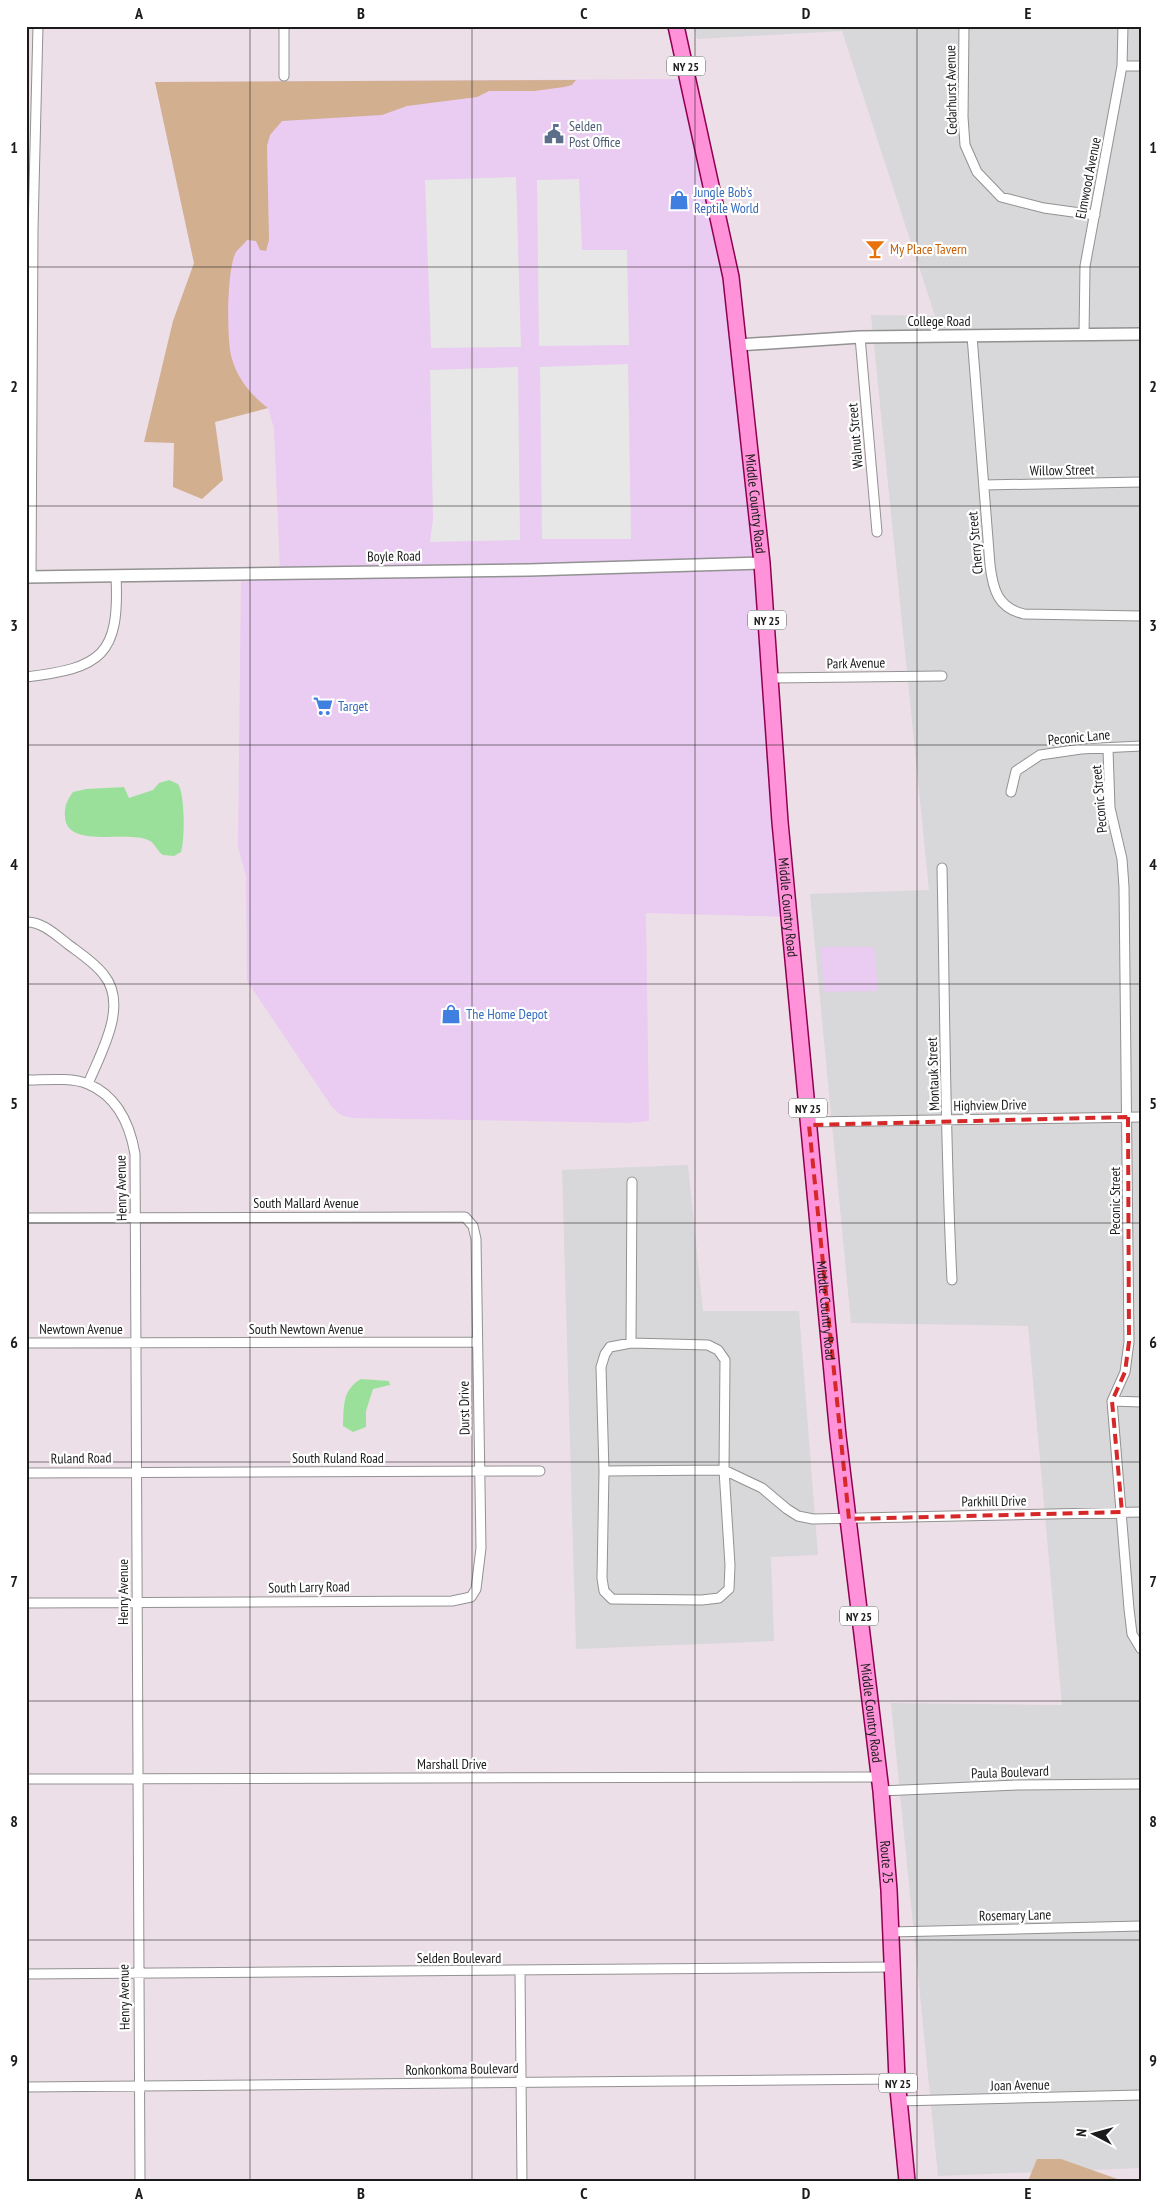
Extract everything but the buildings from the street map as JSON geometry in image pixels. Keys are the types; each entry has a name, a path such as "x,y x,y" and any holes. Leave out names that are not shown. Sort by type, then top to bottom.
{"main road":[{"name":"Middle Country Road","path":"676,26 731,277 762,563 780,822 839,1442 879,1784"},
{"name":"Route 25","path":"879,1784 891,1932"},
{"name":"NY 25","path":"891,1932 897,2079 907,2181"}],"street":[{"path":"28,578 38,26"},
{"path":"284,26 284,76"},
{"name":"Cedarhurst Avenue","path":"964,26 963,117 965,145 976,172 1002,197 1044,208 1094,215"},
{"name":"Elmwood Avenue","path":"1084,335 1085,266 1122,66 1123,26"},
{"path":"1122,66 1141,66"},
{"name":"College Road","path":"738,345 860,338 1141,334"},
{"name":"Cherry Street","path":"972,336 992,579 1002,604 1015,612 1024,614 1141,616"},
{"name":"Walnut Street","path":"860,338 877,532"},
{"name":"Willow Street","path":"984,485 1141,482"},
{"name":"Boyle Road","path":"28,578 255,572 529,570 762,563"},
{"path":"26,677 64,672 83,667 98,658 107,643 116,618 116,576"},
{"name":"Park Avenue","path":"771,678 942,676"},
{"name":"Peconic Lane","path":"1011,792 1016,771 1040,755 1081,749 1141,746"},
{"name":"Peconic Street","path":"1108,748 1110,808 1122,859 1124,887 1128,1117 1129,1342 1125,1372 1112,1401 1129,1609 1132,1634 1141,1649"},
{"name":"Montauk Street","path":"942,868 948,1119 947,1162 952,1280"},
{"path":"26,922 33,922 53,932 106,976 112,992 114,1008 111,1028 88,1084"},
{"name":"Henry Avenue","path":"26,1080 70,1081 88,1084 111,1101 122,1114 131,1132 135,1154 140,2181"},
{"name":"Highview Drive","path":"809,1122 1141,1117"},
{"path":"631,1344 632,1182"},
{"name":"South Mallard Avenue","path":"26,1218 450,1215 465,1217 473,1226"},
{"name":"Durst Drive","path":"473,1226 476,1239 478,1471 481,1548 476,1589"},
{"name":"South Newtown Avenue","path":"135,1343 477,1342"},
{"name":"Newtown Avenue","path":"26,1343 135,1343"},
{"path":"631,1344 708,1345 718,1350 725,1360 724,1470 730,1565 729,1590 719,1598 702,1600 612,1599 604,1591 602,1578 604,1471 601,1367 605,1354 610,1347 631,1344"},
{"path":"1112,1401 1141,1402"},
{"path":"604,1471 724,1470"},
{"name":"Parkhill Drive","path":"724,1470 762,1488 798,1516 820,1519 1141,1512"},
{"name":"South Ruland Road","path":"136,1472 540,1471"},
{"name":"Ruland Road","path":"26,1473 136,1472"},
{"name":"South Larry Road","path":"26,1603 452,1601 471,1597 476,1589"},
{"name":"Marshall Drive","path":"26,1779 137,1778 879,1784"},
{"name":"Paula Boulevard","path":"879,1784 1141,1784"},
{"name":"Rosemary Lane","path":"891,1932 1141,1926"},
{"name":"Selden Boulevard","path":"26,1974 520,1971 892,1966"},
{"path":"520,1971 522,2181"},
{"name":"Ronkonkoma Boulevard","path":"26,2086 897,2079"},
{"name":"Joan Avenue","path":"899,2101 1141,2096"}],"highlighted area":[{"path":"1128,1117 1129,1342 1125,1372 1112,1401 1122,1512 849,1519 809,1125"}],"shaded area":[{"path":"694,26 1141,26 1141,2168 938,2176 891,1703 1062,1705 1028,1326 851,1323 810,894 929,890 871,315 935,316 842,31 697,39"},
{"path":"689,79 731,277 789,917 646,913 649,1121 629,1123 353,1118 341,1115 332,1107 247,981 246,876 238,847 241,573 280,572 274,428 268,408 200,409 194,263 155,82"},
{"path":"576,80 572,85 564,87 534,91 489,91 477,97 407,106 382,115 282,121 270,135 267,146 269,240 266,251 260,250 256,241 247,240 236,252 231,273 228,304 230,350 235,367 246,387 268,408 215,422 223,480 202,499 173,487 174,443 144,442 173,321 194,263 155,82"},
{"path":"516,177 521,347 431,348 425,180"},
{"path":"579,179 582,250 627,250 629,345 539,346 537,180"},
{"path":"628,364 631,539 542,539 540,367"},
{"path":"518,367 520,540 430,542 433,519 430,370"},
{"path":"169,780 178,784 183,806 184,827 181,852 174,856 163,855 152,842 140,838 87,836 76,833 68,827 65,810 73,792 86,789 124,787 129,798 153,790 159,783"},
{"path":"820,947 874,947 878,991 824,992"},
{"path":"688,1165 703,1311 799,1311 818,1555 771,1557 774,1641 576,1649 562,1170"},
{"path":"361,1379 389,1381 390,1385 373,1389 366,1411 366,1427 353,1432 343,1426 344,1405 350,1388"},
{"path":"1037,2159 1061,2159 1123,2181 1028,2181"}],"place":[{"name":"Selden Post Office","path":"554,134"},
{"name":"Jungle Bob's Reptile World","path":"679,200"},
{"name":"My Place Tavern","path":"875,249"},
{"name":"Target","path":"323,706"},
{"name":"The Home Depot","path":"451,1014"}]}
